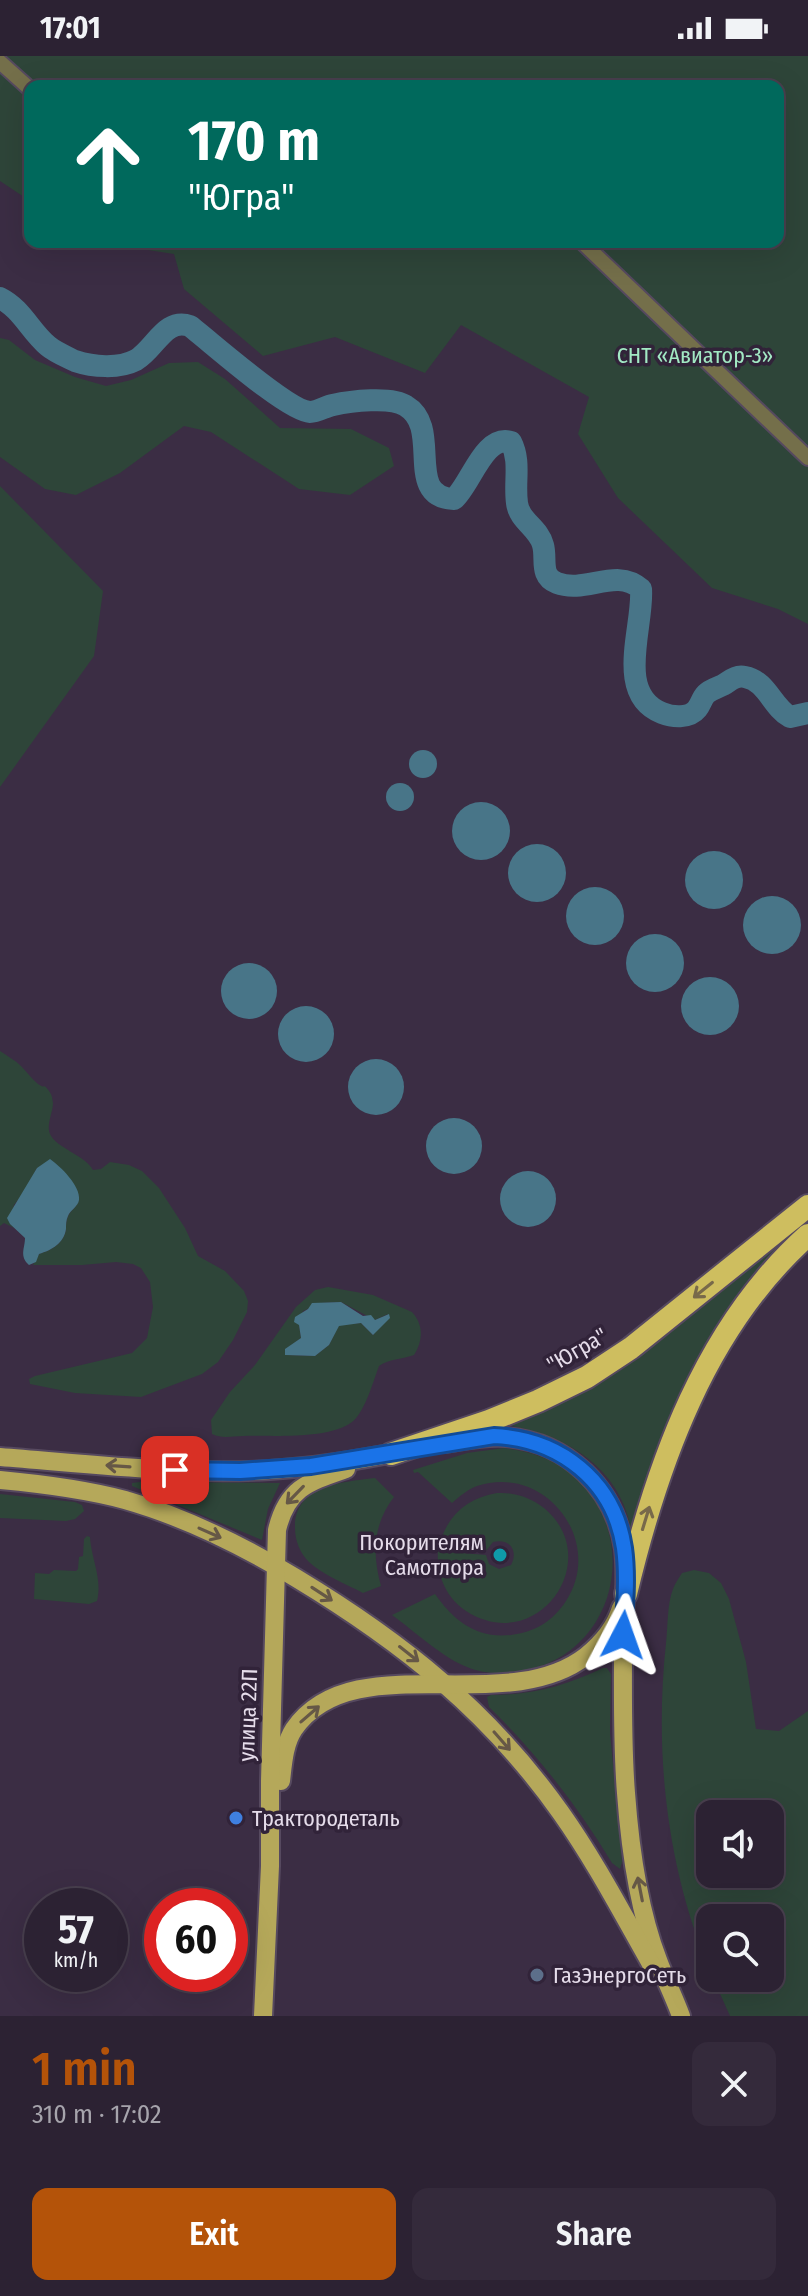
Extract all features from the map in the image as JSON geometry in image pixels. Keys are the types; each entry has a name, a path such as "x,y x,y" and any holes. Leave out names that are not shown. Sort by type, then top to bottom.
{"highway":[{"name":"\"Югра\"","path":"391,1454 489,1421 587,1377 631,1348 808,1206"},
{"path":"626,1594 652,1498 693,1394 746,1304 782,1260 808,1235"}],"main road":[{"path":"0,1457 175,1470 240,1471 311,1466 494,1436 521,1439 553,1450 580,1466 601,1490 615,1517 623,1547 626,1594 623,1746 633,1853 657,1958 680,2016"},
{"name":"улица 22П","path":"263,2016 270,1866 277,1530 280,1516 300,1488 391,1454"},
{"path":"0,1480 72,1488 129,1501 208,1532 276,1566 368,1624 448,1685 491,1729 560,1812 598,1871 680,2016"},
{"name":"улица 22П","path":"270,1866 287,1742 306,1715 350,1690 517,1682 568,1667 594,1649 607,1635 620,1614 626,1594"}],"street":[{"path":"0,62 24,84"},
{"path":"588,248 808,458"}],"green space":[{"name":"СНТ «Авиатор-3»","path":"0,56 808,56 808,624 778,609 712,588 618,498 578,434 589,397 461,325 425,373 335,337 263,356 184,289 174,254 135,248 784,248 784,80 24,80 24,197 0,181"},
{"path":"0,338 9,340 35,360 106,386 131,380 169,363 198,362 225,379 280,428 351,429 389,448 394,466 350,495 299,489 211,432 184,426 120,473 76,495 45,489 0,457"},
{"path":"0,486 103,591 94,656 0,787"},
{"path":"0,1051 50,1092 53,1103 49,1130 53,1139 93,1170 101,1169 110,1162 142,1171 159,1188 185,1228 198,1256 225,1271 244,1291 248,1301 247,1312 233,1340 218,1362 202,1374 141,1397 75,1393 30,1384 29,1379 35,1376 132,1353 147,1338 153,1307 150,1282 141,1268 133,1264 33,1265 39,1254 53,1248 63,1238 68,1216 78,1201 73,1185 55,1163 37,1168 14,1205 10,1224 14,1228 4,1223 0,1226"},
{"path":"808,1216 808,1225 771,1258 632,1536 618,1493 591,1461 555,1439 512,1426 512,1423 563,1401 610,1374"},
{"path":"328,1287 373,1295 412,1312 419,1322 421,1333 414,1355 379,1366 361,1411 342,1428 299,1435 223,1437 212,1434 211,1420 230,1392 255,1365 296,1307 315,1290","holes":["341,1302 375,1320 388,1314 373,1335 361,1323 339,1325 329,1345 315,1356 286,1355 286,1349 301,1338 299,1325 303,1311 321,1303"]},
{"path":"504,1448 539,1456 571,1474 593,1498 607,1526 613,1556 610,1586 600,1614 583,1639 558,1658 527,1670 497,1673 474,1670 458,1663 392,1615 435,1594 467,1626 487,1634 511,1635 543,1624 566,1601 576,1578 578,1554 573,1532 562,1512 545,1496 525,1486 502,1482 477,1486 452,1503 413,1470 467,1453"},
{"path":"375,1478 394,1497 382,1518 376,1540 381,1586 363,1593 309,1562 299,1546 295,1528 297,1514 311,1494 335,1484"},
{"path":"132,1483 280,1483 268,1509 262,1540 132,1486"},
{"path":"497,1493 522,1496 544,1508 561,1529 568,1552 566,1575 555,1596 539,1612 517,1621 493,1622 466,1611 448,1592 439,1568 438,1551 486,1555 489,1564 499,1569 511,1565 513,1550 504,1542 493,1542 486,1551 439,1547 447,1526 459,1510 476,1499"},
{"path":"0,1494 75,1502 82,1505 84,1511 75,1519 66,1521 0,1518"},
{"path":"87,1536 90,1537 98,1577 97,1601 89,1604 34,1599 35,1573 76,1571"},
{"path":"694,1570 709,1573 721,1583 729,1599 746,1662 756,1729 779,1731 808,1711 808,2016 730,2016 719,1992 784,1992 784,1904 696,1904 696,1936 695,1933 674,1852 663,1769 663,1685 673,1589 682,1573"},
{"path":"603,1668 611,1674 610,1732 622,1862 620,1869 612,1863 555,1781 489,1707 487,1697 548,1688"}],"water":[{"path":"423,750 433,754 437,764 433,774 423,778 413,774 409,764 413,754"},
{"path":"400,783 410,787 414,797 410,807 400,811 390,807 386,797 390,787"},
{"path":"481,802 492,804 501,811 508,820 508,842 501,851 492,858 481,860 470,858 461,851 454,842 452,831 454,820 461,811 470,804"},
{"path":"537,844 548,846 557,853 564,862 564,884 557,893 548,900 537,902 526,900 517,893 510,884 508,873 510,862 517,853 526,846"},
{"path":"714,851 725,853 734,860 741,869 741,891 734,900 725,907 714,909 703,907 694,900 687,891 685,880 687,869 694,860 703,853"},
{"path":"595,887 606,889 615,896 622,905 622,927 615,936 606,943 595,945 584,943 575,936 568,927 566,916 568,905 575,896 584,889"},
{"path":"772,896 783,898 792,905 799,914 799,936 792,945 783,952 772,954 761,952 752,945 745,936 743,925 745,914 752,905 761,898"},
{"path":"655,934 666,936 675,943 682,952 682,974 675,983 666,990 655,992 644,990 635,983 628,974 626,963 628,952 635,943 644,936"},
{"path":"249,963 269,971 277,991 269,1011 249,1019 229,1011 221,991 229,971"},
{"path":"710,977 721,979 730,986 737,995 737,1017 730,1026 721,1033 710,1035 699,1033 690,1026 683,1017 681,1006 683,995 690,986 699,979"},
{"path":"306,1006 326,1014 334,1034 326,1054 306,1062 286,1054 278,1034 286,1014"},
{"path":"376,1059 396,1067 404,1087 396,1107 376,1115 356,1107 348,1087 356,1067"},
{"path":"454,1118 474,1126 482,1146 474,1166 454,1174 434,1166 426,1146 434,1126"},
{"path":"50,1159 73,1183 79,1200 68,1216 65,1234 60,1242 39,1254 36,1262 29,1265 23,1255 25,1238 7,1218 37,1168"},
{"path":"528,1171 548,1179 556,1199 548,1219 528,1227 508,1219 500,1199 508,1179"},
{"path":"341,1302 363,1316 371,1315 375,1320 389,1314 390,1318 373,1335 361,1323 339,1326 329,1345 315,1356 285,1355 285,1349 301,1338 295,1317 312,1303"}],"waterway":[{"path":"0,298 14,308 48,346 82,363 98,366 129,363 143,355 167,330 181,324 190,326 268,389 299,409 313,412 340,403 371,400 400,403 417,416 422,430 426,474 430,487 439,495 454,499 493,445 511,442 516,457 519,509 541,539 545,567 551,580 568,586 621,580 641,589 635,675 639,691 647,704 662,713 685,716 694,712 710,691 741,677 753,679 790,717 808,713"}],"place":[{"name":"Покорителям Самотлора","path":"500,1555"},
{"name":"Трактородеталь","path":"236,1818"},
{"name":"ГазЭнергоСеть","path":"537,1975"}],"route":[{"path":"175,1470 240,1471 311,1466 494,1436 537,1444 580,1466 608,1501 620,1531 625,1562 623,1635"}]}
